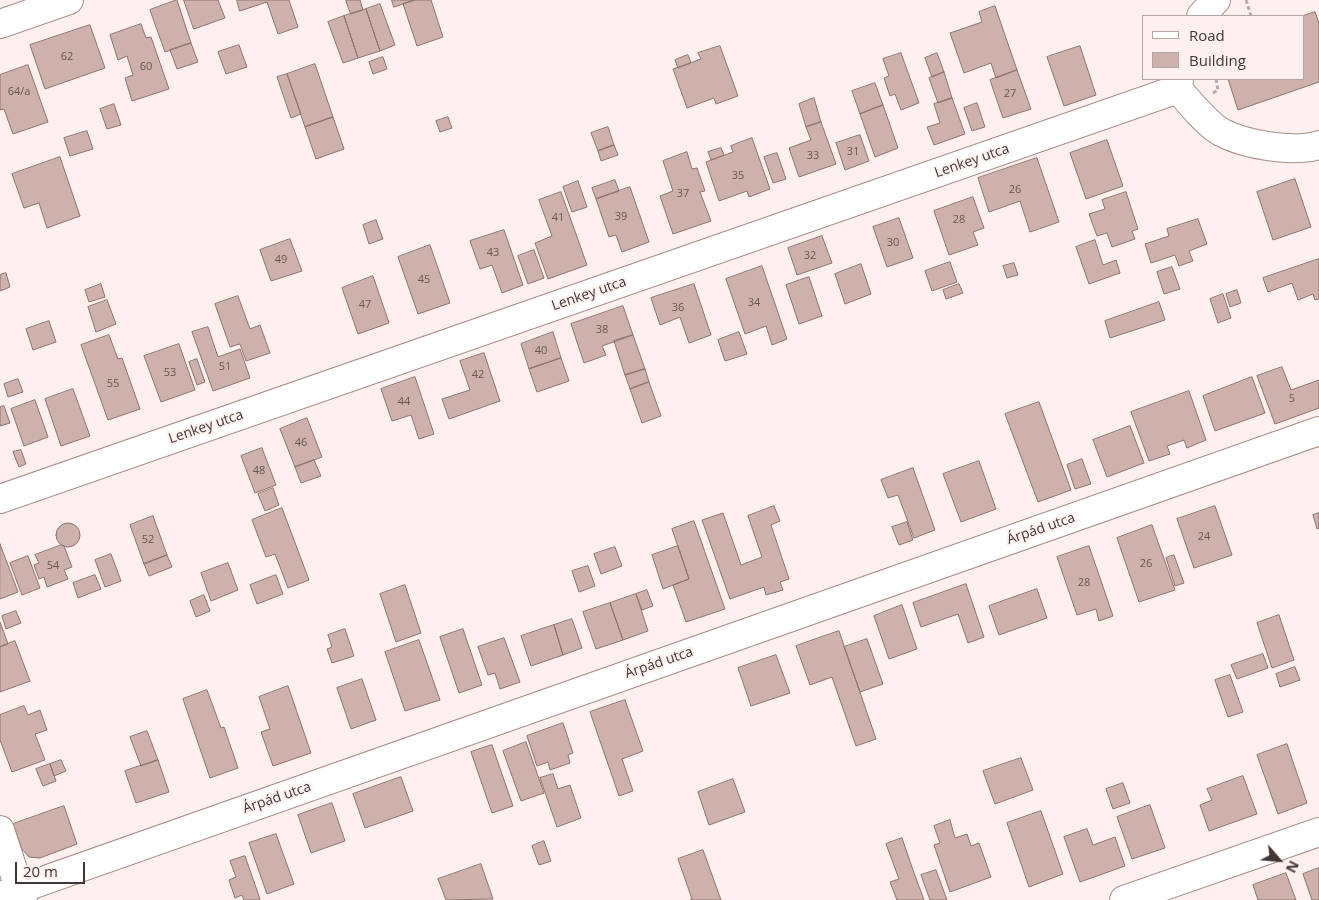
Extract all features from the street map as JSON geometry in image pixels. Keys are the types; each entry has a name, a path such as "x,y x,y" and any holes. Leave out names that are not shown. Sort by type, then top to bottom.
{"street":[{"path":"0,24 69,0"},
{"path":"1202,15 1216,0"},
{"path":"1179,84 1194,108 1220,132 1250,144 1285,148 1318,148"},
{"name":"Lenkey utca","path":"0,499 1179,84"},
{"name":"Árpád utca","path":"14,895 1319,431"},
{"path":"0,830 14,895"},
{"path":"1124,900 1319,832"}],"path":[{"path":"1246,0 1251,15"}],"building":[{"path":"177,0 191,43 165,52 150,10"},
{"path":"184,0 218,0 225,18 194,29"},
{"path":"237,0 289,0 298,27 278,34 267,2 240,11"},
{"path":"346,0 360,0 363,10 351,14"},
{"path":"392,0 415,0 394,7"},
{"path":"415,0 431,0 443,37 417,46 403,4"},
{"path":"380,4 395,45 380,51 366,9"},
{"path":"995,6 1017,70 996,78 991,63 964,73 950,33 982,22 979,12"},
{"path":"366,9 380,51 358,58 344,16"},
{"path":"1315,12 1319,23 1319,82 1238,110 1228,80 1304,80 1304,16"},
{"path":"344,16 358,58 343,63 328,22"},
{"path":"141,24 146,38 151,37 169,89 132,101 125,78 133,75 127,56 118,60 110,35"},
{"path":"90,25 105,68 45,89 30,45"},
{"path":"191,43 198,62 177,69 170,50"},
{"path":"239,45 247,67 226,74 218,52"},
{"path":"720,46 738,96 716,104 714,98 687,108 673,69 701,59 698,53"},
{"path":"1080,46 1096,95 1064,106 1047,57"},
{"path":"901,53 919,103 901,110 895,94 890,96 884,78 889,76 883,59"},
{"path":"937,53 944,72 932,77 925,58"},
{"path":"688,55 691,63 678,68 675,60"},
{"path":"383,57 387,69 373,74 369,62"},
{"path":"315,64 333,117 305,127 287,74"},
{"path":"28,65 48,122 13,134 4,109 0,110 0,75"},
{"path":"1017,70 1031,109 1003,118 990,80"},
{"path":"944,72 952,98 938,103 929,78"},
{"path":"287,74 301,114 291,118 277,77"},
{"path":"875,83 883,105 860,114 852,91"},
{"path":"814,98 821,122 806,127 799,104"},
{"path":"952,98 965,134 934,145 927,127 940,123 934,104"},
{"path":"977,103 985,127 972,131 964,108"},
{"path":"114,104 121,125 107,129 100,109"},
{"path":"883,105 898,148 875,157 860,114"},
{"path":"333,117 344,149 316,159 305,127"},
{"path":"448,117 452,128 440,132 436,121"},
{"path":"821,122 836,164 799,177 789,148 811,140 806,127"},
{"path":"608,127 614,145 598,151 591,133"},
{"path":"87,131 93,149 70,156 64,138"},
{"path":"860,135 869,161 845,170 836,143"},
{"path":"752,138 770,189 749,197 747,191 719,201 706,162 733,152 731,146"},
{"path":"1107,140 1123,186 1086,199 1070,153"},
{"path":"614,145 618,155 601,161 598,151"},
{"path":"721,148 724,155 711,160 708,152"},
{"path":"687,152 692,169 697,168 705,191 700,192 711,221 673,234 660,196 673,191 663,161"},
{"path":"777,153 786,179 773,183 764,157"},
{"path":"60,157 80,216 47,228 39,203 24,208 12,174"},
{"path":"1037,158 1059,222 1030,232 1020,201 989,212 978,178"},
{"path":"1295,179 1311,227 1273,240 1257,192"},
{"path":"615,180 619,191 596,199 592,188"},
{"path":"578,181 587,207 572,212 563,187"},
{"path":"630,187 649,242 622,252 616,235 609,237 596,199"},
{"path":"561,192 587,265 548,279 535,243 552,236 539,200"},
{"path":"1126,192 1138,229 1132,231 1135,239 1112,247 1107,233 1097,236 1089,214 1105,209 1102,200"},
{"path":"973,197 984,228 973,232 978,245 949,255 934,211"},
{"path":"899,218 913,258 887,267 873,227"},
{"path":"1198,219 1207,244 1189,251 1193,261 1179,266 1175,255 1151,263 1145,244 1169,236 1167,229"},
{"path":"376,220 383,239 369,244 363,225"},
{"path":"504,230 523,285 502,293 492,265 480,269 470,241"},
{"path":"822,236 832,263 797,275 788,248"},
{"path":"290,239 302,271 271,281 260,250"},
{"path":"1095,240 1103,265 1116,260 1120,273 1089,284 1076,247"},
{"path":"430,245 450,303 418,314 398,257"},
{"path":"534,250 544,278 528,284 518,256"},
{"path":"1319,259 1319,299 1315,300 1313,294 1298,300 1292,283 1268,292 1263,278"},
{"path":"950,262 957,282 932,291 925,271"},
{"path":"1014,263 1018,275 1007,278 1003,266"},
{"path":"861,264 871,294 845,304 835,274"},
{"path":"762,266 787,339 772,345 766,326 745,334 726,279"},
{"path":"1172,267 1180,289 1164,294 1157,272"},
{"path":"6,273 10,287 0,291 0,275"},
{"path":"373,276 389,323 358,334 342,288"},
{"path":"809,277 822,316 799,324 786,285"},
{"path":"101,284 105,297 89,302 85,290"},
{"path":"694,284 711,335 689,343 680,317 660,325 651,298"},
{"path":"959,284 963,293 946,299 943,290"},
{"path":"1237,290 1241,303 1230,307 1226,294"},
{"path":"1223,294 1231,318 1218,323 1210,299"},
{"path":"238,296 250,329 260,325 270,353 246,361 240,344 230,347 215,304"},
{"path":"107,300 116,324 96,332 88,307"},
{"path":"1159,302 1165,320 1110,338 1105,321"},
{"path":"623,306 633,335 602,346 606,355 584,363 571,324"},
{"path":"49,321 56,342 33,350 26,329"},
{"path":"208,327 218,357 240,349 250,378 213,391 192,332"},
{"path":"553,332 561,358 529,369 521,344"},
{"path":"739,332 747,354 725,361 718,340"},
{"path":"109,335 118,359 122,358 140,409 108,420 81,345"},
{"path":"633,335 645,369 625,375 614,341"},
{"path":"179,344 195,390 161,402 144,356"},
{"path":"484,353 500,401 449,419 442,399 470,390 460,361"},
{"path":"561,358 569,381 537,392 529,369"},
{"path":"197,359 205,382 197,385 189,362"},
{"path":"1282,367 1291,390 1319,380 1319,408 1275,424 1257,376"},
{"path":"645,369 649,382 630,389 625,375"},
{"path":"415,377 434,434 419,439 411,415 392,421 381,389"},
{"path":"1252,377 1265,413 1215,431 1203,396"},
{"path":"18,379 23,392 8,397 4,384"},
{"path":"649,382 661,416 642,423 630,389"},
{"path":"73,389 90,436 61,446 45,399"},
{"path":"1189,391 1206,440 1187,448 1184,440 1167,446 1170,454 1149,461 1131,412"},
{"path":"35,400 48,437 24,446 11,409"},
{"path":"1039,402 1071,490 1038,502 1005,414"},
{"path":"4,406 10,423 0,426 0,407"},
{"path":"307,418 322,457 295,467 280,429"},
{"path":"1130,426 1144,463 1107,477 1093,440"},
{"path":"262,448 276,485 255,493 241,456"},
{"path":"21,450 26,464 19,467 13,452"},
{"path":"1082,459 1091,484 1075,489 1067,465"},
{"path":"314,460 321,476 301,483 295,467"},
{"path":"979,461 996,509 961,522 943,474"},
{"path":"913,468 935,530 914,538 898,495 888,498 881,480"},
{"path":"273,488 279,505 265,511 258,494"},
{"path":"774,506 780,521 771,525 789,579 780,582 783,590 766,595 764,587 730,599 702,520 723,513 741,565 762,557 748,516"},
{"path":"1215,506 1232,555 1194,568 1177,519"},
{"path":"282,508 309,580 288,588 275,554 266,557 252,520"},
{"path":"1319,513 1319,528 1317,529 1313,515"},
{"path":"153,516 167,555 144,564 130,525"},
{"path":"694,521 725,609 686,622 673,585 689,579 672,529"},
{"path":"907,522 913,540 899,545 892,527"},
{"path":"68,523 73,524 79,530 79,540 73,546 68,547 63,546 57,540 56,535 57,530 63,524"},
{"path":"1152,525 1175,590 1139,602 1117,538"},
{"path":"0,544 18,592 0,599"},
{"path":"61,545 64,546 72,567 64,570 68,579 47,587 44,577 39,579 34,565 39,563 35,555"},
{"path":"678,546 689,579 663,589 652,555"},
{"path":"1089,546 1113,616 1099,621 1096,609 1077,615 1057,557"},
{"path":"615,547 622,566 601,574 594,554"},
{"path":"111,554 121,581 105,587 95,560"},
{"path":"167,555 172,567 149,576 144,564"},
{"path":"1174,555 1184,583 1175,586 1166,558"},
{"path":"28,556 40,588 22,595 10,563"},
{"path":"228,563 238,590 211,601 201,573"},
{"path":"588,566 595,586 579,592 572,571"},
{"path":"95,575 101,589 78,598 73,583"},
{"path":"276,575 283,594 257,604 250,585"},
{"path":"966,584 984,637 968,643 958,614 921,627 913,603"},
{"path":"405,585 421,633 396,642 380,594"},
{"path":"1037,589 1047,618 999,635 989,606"},
{"path":"647,590 653,606 642,610 636,594"},
{"path":"636,594 648,631 623,640 610,603"},
{"path":"204,595 210,611 196,617 190,601"},
{"path":"610,603 623,640 596,649 583,612"},
{"path":"902,605 917,649 889,659 874,616"},
{"path":"16,611 21,623 6,629 2,616"},
{"path":"1279,615 1294,660 1272,668 1257,623"},
{"path":"572,619 582,648 563,655 554,625"},
{"path":"0,622 8,644 0,647"},
{"path":"554,625 563,655 531,666 521,636"},
{"path":"345,629 354,656 332,663 327,649 332,647 328,635"},
{"path":"463,629 482,685 459,693 440,637"},
{"path":"839,631 876,739 856,746 832,677 810,685 796,646"},
{"path":"504,638 520,682 500,689 495,673 488,675 478,647"},
{"path":"867,639 883,684 860,692 844,647"},
{"path":"419,640 440,700 405,711 385,652"},
{"path":"15,641 30,681 0,692 0,647"},
{"path":"1263,654 1268,668 1237,679 1231,665"},
{"path":"776,655 790,693 751,706 738,668"},
{"path":"1295,667 1300,680 1280,687 1276,674"},
{"path":"1230,675 1243,712 1228,717 1215,680"},
{"path":"362,679 376,720 351,729 337,688"},
{"path":"288,686 311,753 273,766 261,732 270,729 259,697"},
{"path":"207,690 221,728 224,727 238,768 210,778 183,699"},
{"path":"625,700 643,751 622,759 633,791 619,796 590,712"},
{"path":"24,706 28,715 40,710 47,730 35,734 45,760 12,772 0,740 0,715"},
{"path":"563,723 573,753 568,755 570,763 550,770 548,762 537,766 527,736"},
{"path":"147,731 158,760 141,766 130,737"},
{"path":"526,742 544,793 521,801 503,751"},
{"path":"1287,744 1307,803 1278,814 1257,755"},
{"path":"492,745 513,806 492,813 471,752"},
{"path":"1021,758 1033,790 995,804 983,771"},
{"path":"61,760 66,771 54,776 50,764"},
{"path":"158,760 169,792 136,803 125,771"},
{"path":"50,764 56,781 43,786 36,769"},
{"path":"553,774 558,789 570,785 581,818 557,827 540,778"},
{"path":"1243,776 1257,814 1209,831 1200,805 1212,800 1207,789"},
{"path":"401,777 413,811 365,828 353,794"},
{"path":"733,779 745,812 709,825 698,792"},
{"path":"1123,783 1130,803 1113,809 1106,789"},
{"path":"332,803 345,841 311,853 298,815"},
{"path":"1150,805 1165,848 1132,859 1117,817"},
{"path":"64,806 77,844 40,858 29,857 22,849 13,824"},
{"path":"1041,811 1063,874 1029,887 1007,823"},
{"path":"950,820 955,838 967,834 971,846 979,843 991,877 950,892 934,845 940,843 934,826"},
{"path":"1087,829 1093,845 1115,837 1125,866 1080,882 1064,837"},
{"path":"276,834 294,884 267,894 249,843"},
{"path":"902,838 924,900 897,900 890,882 899,879 886,844"},
{"path":"544,841 551,861 539,865 532,846"},
{"path":"703,850 721,900 690,900 692,899 678,859"},
{"path":"245,856 260,899 257,900 244,900 242,895 235,898 229,880 236,877 230,861"},
{"path":"481,864 493,899 446,900 438,879"},
{"path":"1319,868 1319,900 1312,900 1303,874"},
{"path":"936,870 947,900 930,900 921,875"},
{"path":"1286,873 1296,900 1258,900 1253,885"}]}
